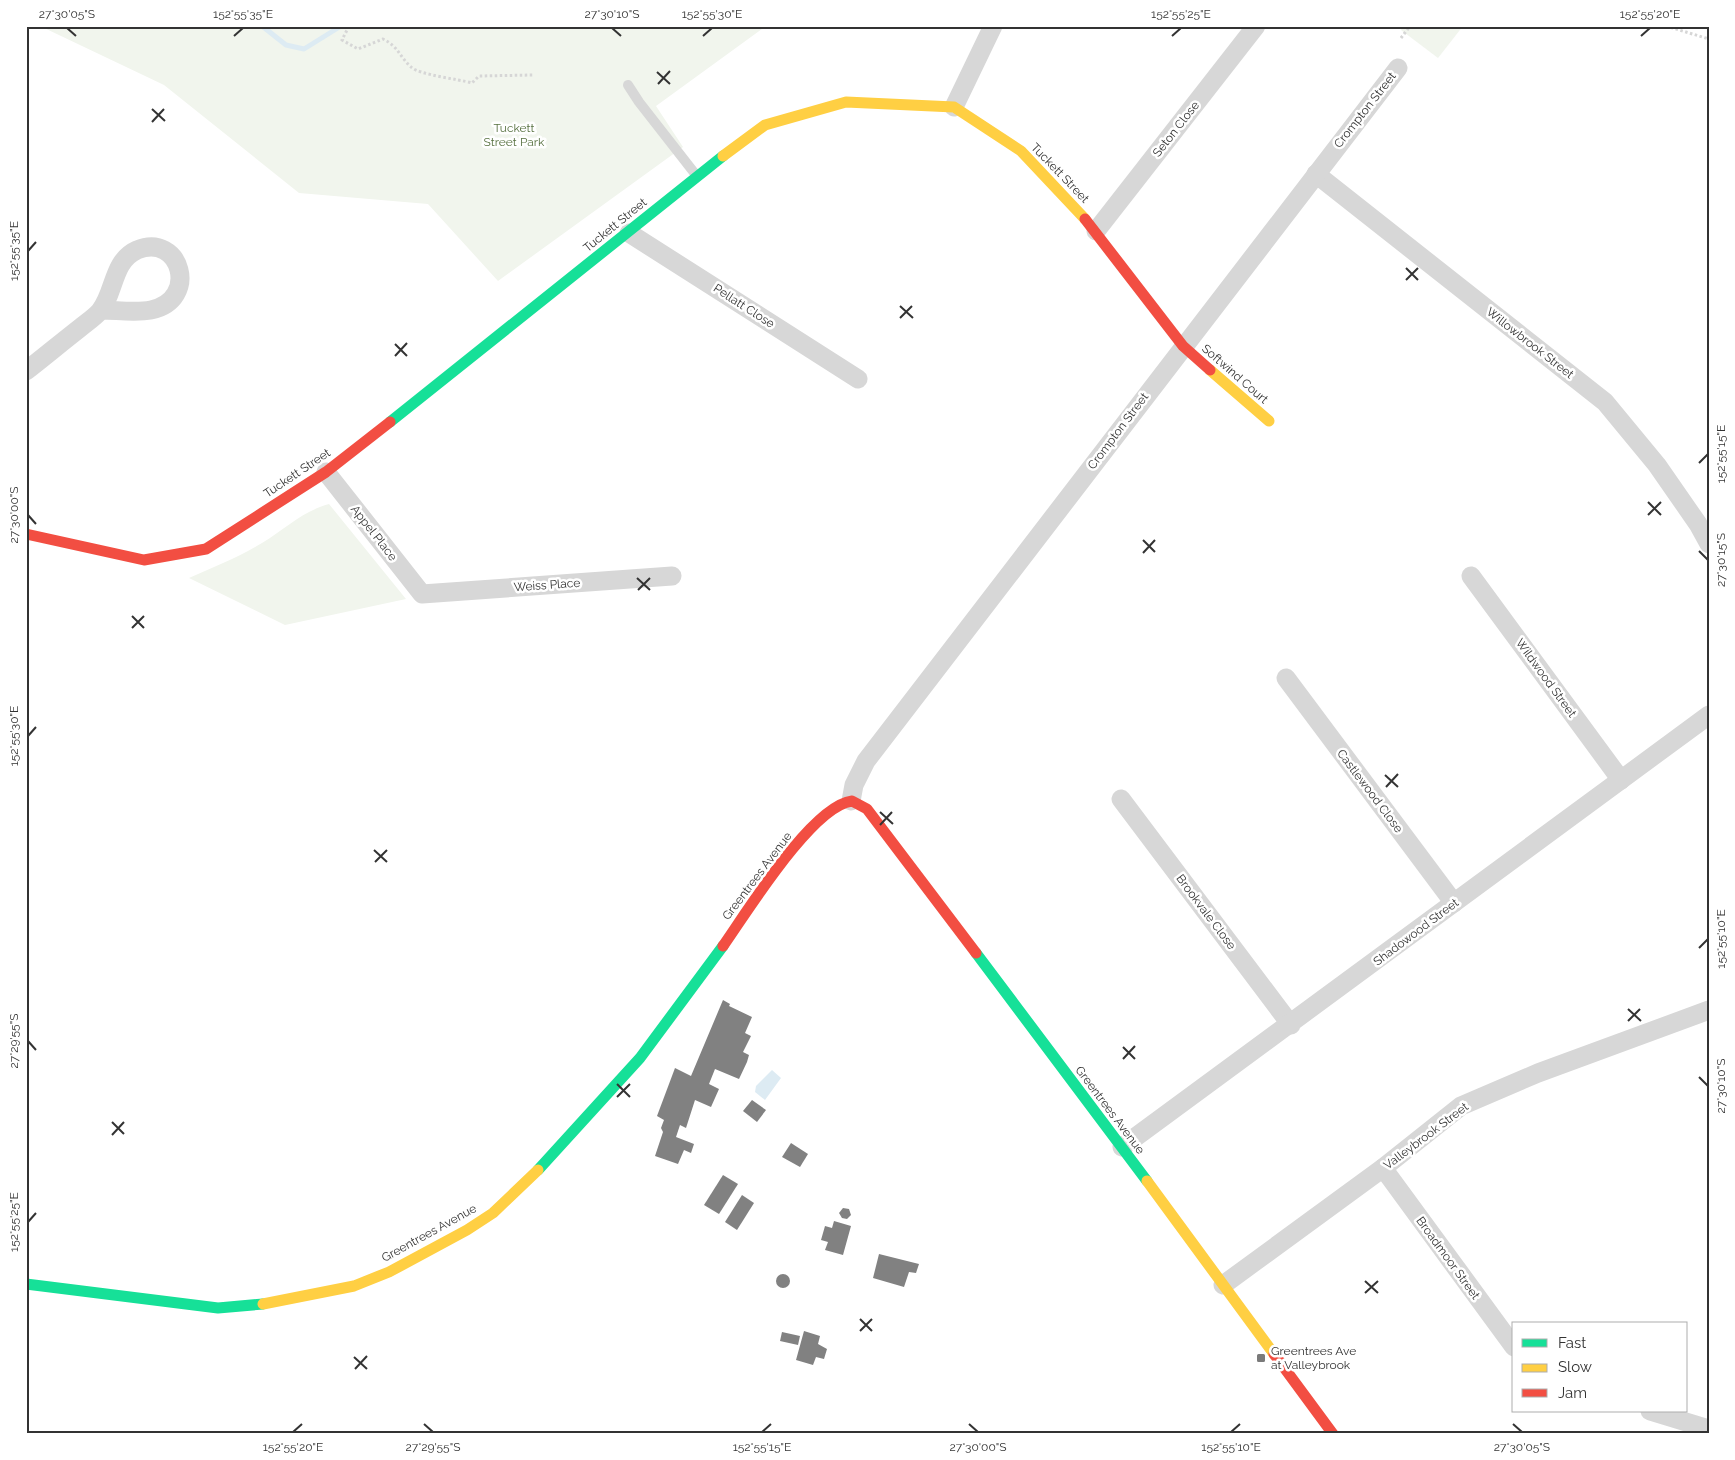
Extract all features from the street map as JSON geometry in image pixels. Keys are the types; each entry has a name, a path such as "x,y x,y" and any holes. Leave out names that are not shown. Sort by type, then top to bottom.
{"street":[{"path":"954,107 993,26"},
{"name":"Seton Close","path":"1096,231 1256,26"},
{"name":"Crompton Street","path":"850,801 854,785 866,761 1398,68"},
{"name":"Tuckett Street","path":"26,534 144,560 206,549 326,472 765,124 846,102 954,107 1021,151 1096,231 1183,346"},
{"name":"Willowbrook Street","path":"1316,174 1605,402 1657,465 1698,524 1709,544"},
{"name":"Pellatt Close","path":"629,233 858,379"},
{"path":"26,371 101,310"},
{"name":"Softwind Court","path":"1183,346 1269,421"},
{"name":"Appel Place","path":"326,472 422,594"},
{"name":"Weiss Place","path":"422,594 672,576"},
{"name":"Wildwood Street","path":"1471,576 1621,780"},
{"name":"Castlewood Close","path":"1286,678 1454,903"},
{"name":"Shadowood Street","path":"1122,1148 1709,715"},
{"name":"Brookvale Close","path":"1121,799 1291,1025"},
{"name":"Greentrees Avenue","path":"26,1284 218,1308 255,1306 354,1286 389,1272 467,1230 493,1213 522,1188 640,1058 800,839 831,810 850,801 859,803 867,809 1224,1285 1332,1434"},
{"name":"Valleybrook Street","path":"1224,1285 1382,1168 1461,1106 1538,1073 1709,1010"},
{"name":"Broadmoor Street","path":"1382,1168 1512,1344"},
{"path":"1653,1412 1709,1429"}],"lane":[{"path":"628,85 639,102 697,176"}],"path":[{"path":"349,26 342,40 358,49 383,39 395,45 412,68 440,76 472,83 479,76 534,75"},
{"path":"1401,38 1410,26"},
{"path":"1666,26 1709,39"}],"green space":[{"name":"Tuckett Street Park","path":"40,26 766,26 656,106 683,147 498,281 428,204 299,193 164,85"},
{"path":"1403,26 1463,26 1438,58 1401,30"},
{"path":"329,504 406,599 285,625 189,578 244,553 310,511"}],"shaded area":[{"path":"772,1070 781,1078 765,1100 755,1092 756,1086"}],"building":[{"path":"723,1000 730,1004 729,1006 752,1017 745,1033 751,1036 743,1052 749,1055 747,1062 739,1079 715,1069 709,1084 719,1089 711,1107 695,1100 686,1128 680,1125 676,1137 694,1144 691,1153 684,1150 678,1164 655,1156 663,1132 661,1128 664,1120 657,1116 675,1068 691,1076"},
{"path":"752,1100 766,1110 757,1122 743,1111"},
{"path":"791,1143 808,1154 800,1167 782,1157"},
{"path":"723,1175 738,1184 719,1214 704,1205"},
{"path":"742,1195 754,1203 737,1230 725,1222"},
{"path":"843,1208 849,1209 851,1215 847,1219 842,1218 839,1213"},
{"path":"834,1221 851,1226 843,1255 825,1250 828,1242 821,1240 825,1226 832,1228"},
{"path":"879,1254 919,1264 916,1273 909,1272 904,1287 873,1278"},
{"path":"783,1274 788,1276 790,1281 788,1286 783,1288 778,1286 776,1281 778,1276"},
{"path":"804,1331 820,1336 818,1344 827,1349 824,1359 816,1357 813,1365 796,1360"},
{"path":"782,1332 800,1336 798,1345 780,1341"}],"waterway":[{"path":"262,26 286,45 304,49 341,26"}],"traffic: fast":[{"path":"390,422 723,156"},
{"path":"538,1170 640,1058 723,946"},
{"path":"976,953 1147,1181"},
{"path":"26,1284 218,1308 263,1304"}],"traffic: slow":[{"path":"723,156 765,125 846,102 954,107 1021,151 1085,219"},
{"path":"1210,370 1269,421"},
{"path":"263,1304 354,1286 389,1272 467,1230 493,1213 538,1170"},
{"path":"1147,1181 1274,1354"}],"traffic: jam":[{"path":"1085,219 1183,346 1210,370"},
{"path":"26,534 144,560 206,549 326,472 390,422"},
{"path":"723,946 764,886 800,840 818,821 836,807 852,801 867,809 976,953"},
{"path":"1274,1354 1333,1434"}],"place":[{"name":"Greentrees Ave at Valleybrook","path":"1261,1358"}]}
